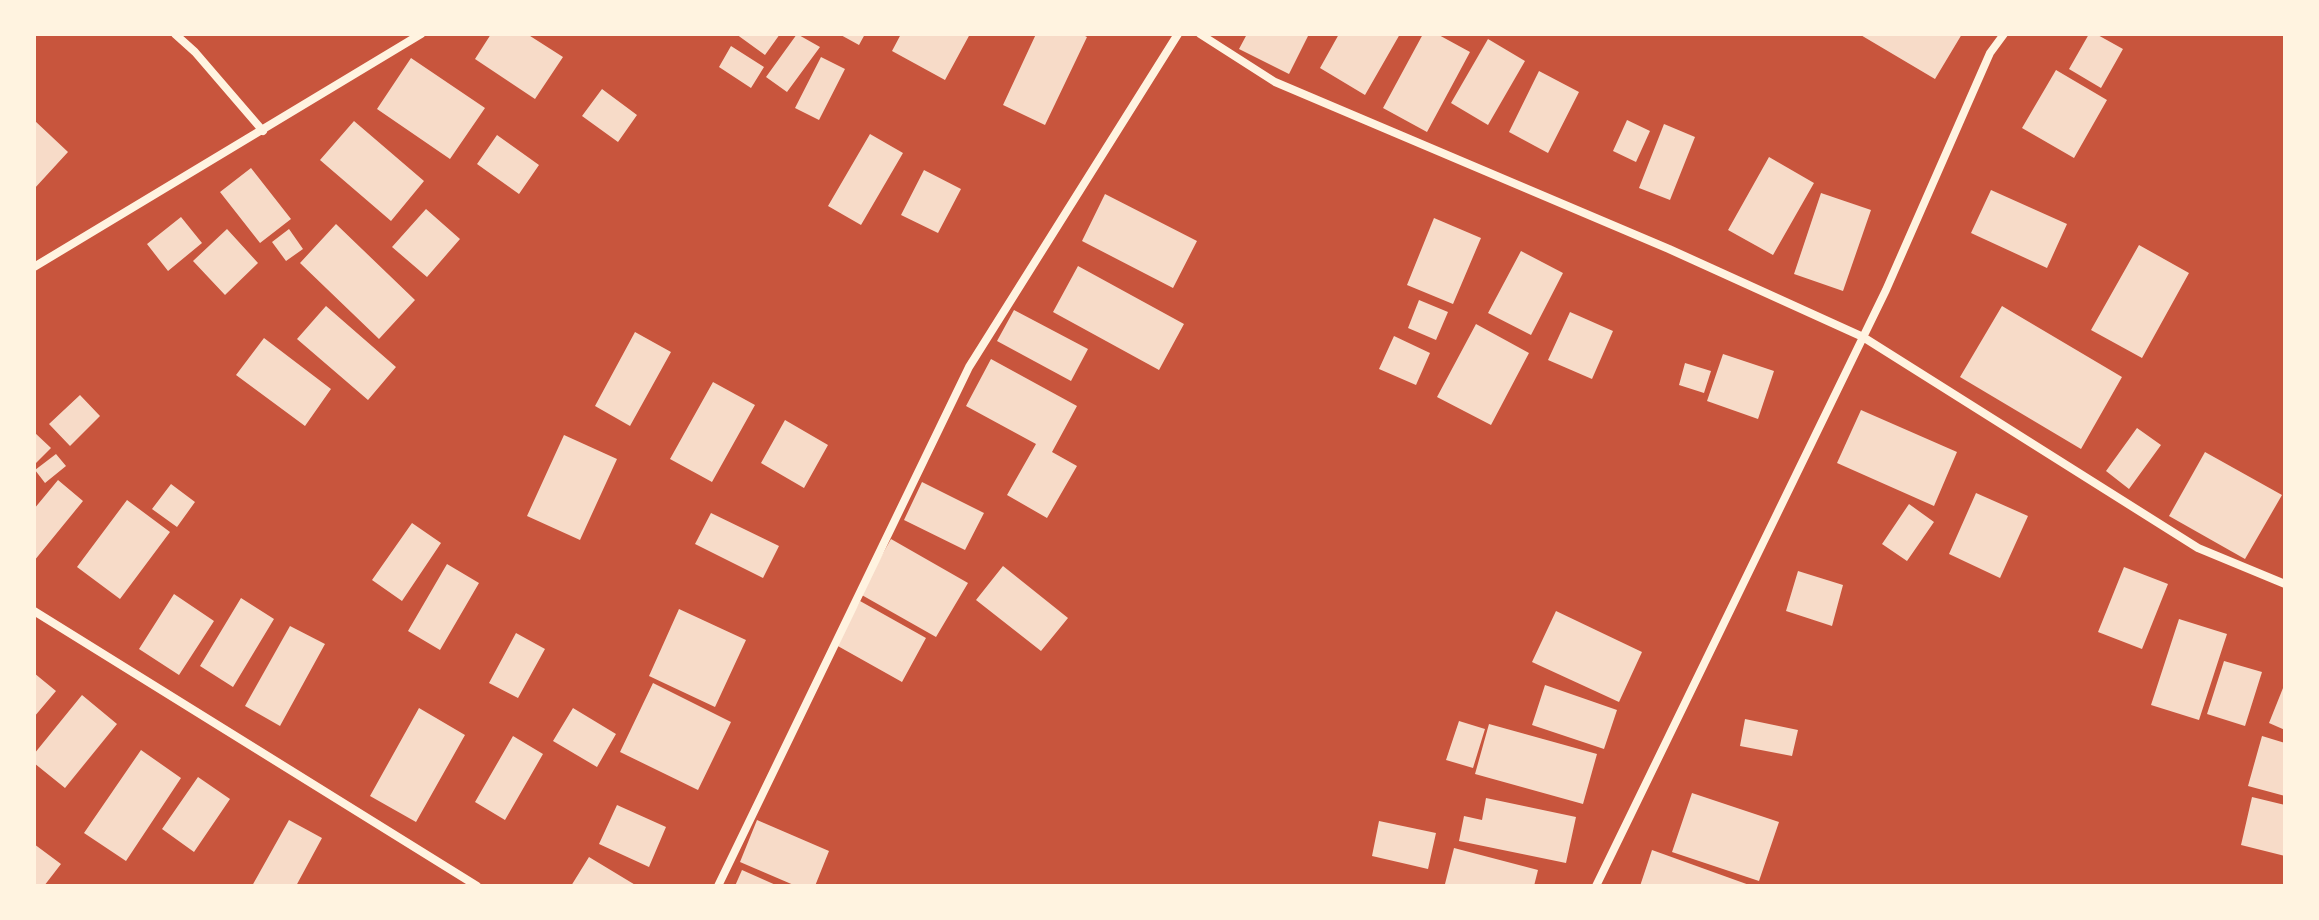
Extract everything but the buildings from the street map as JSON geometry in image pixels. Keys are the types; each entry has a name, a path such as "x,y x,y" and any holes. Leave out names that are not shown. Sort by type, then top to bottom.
{"street":[{"path":"175,34 195,52 263,131"},
{"path":"34,267 421,34"},
{"path":"718,886 969,367 1178,34"},
{"path":"1200,34 1275,82 1669,249 1863,337 2198,548 2285,584"},
{"path":"1596,886 1863,337 1990,53 2004,34"},
{"path":"34,611 477,886"}]}
